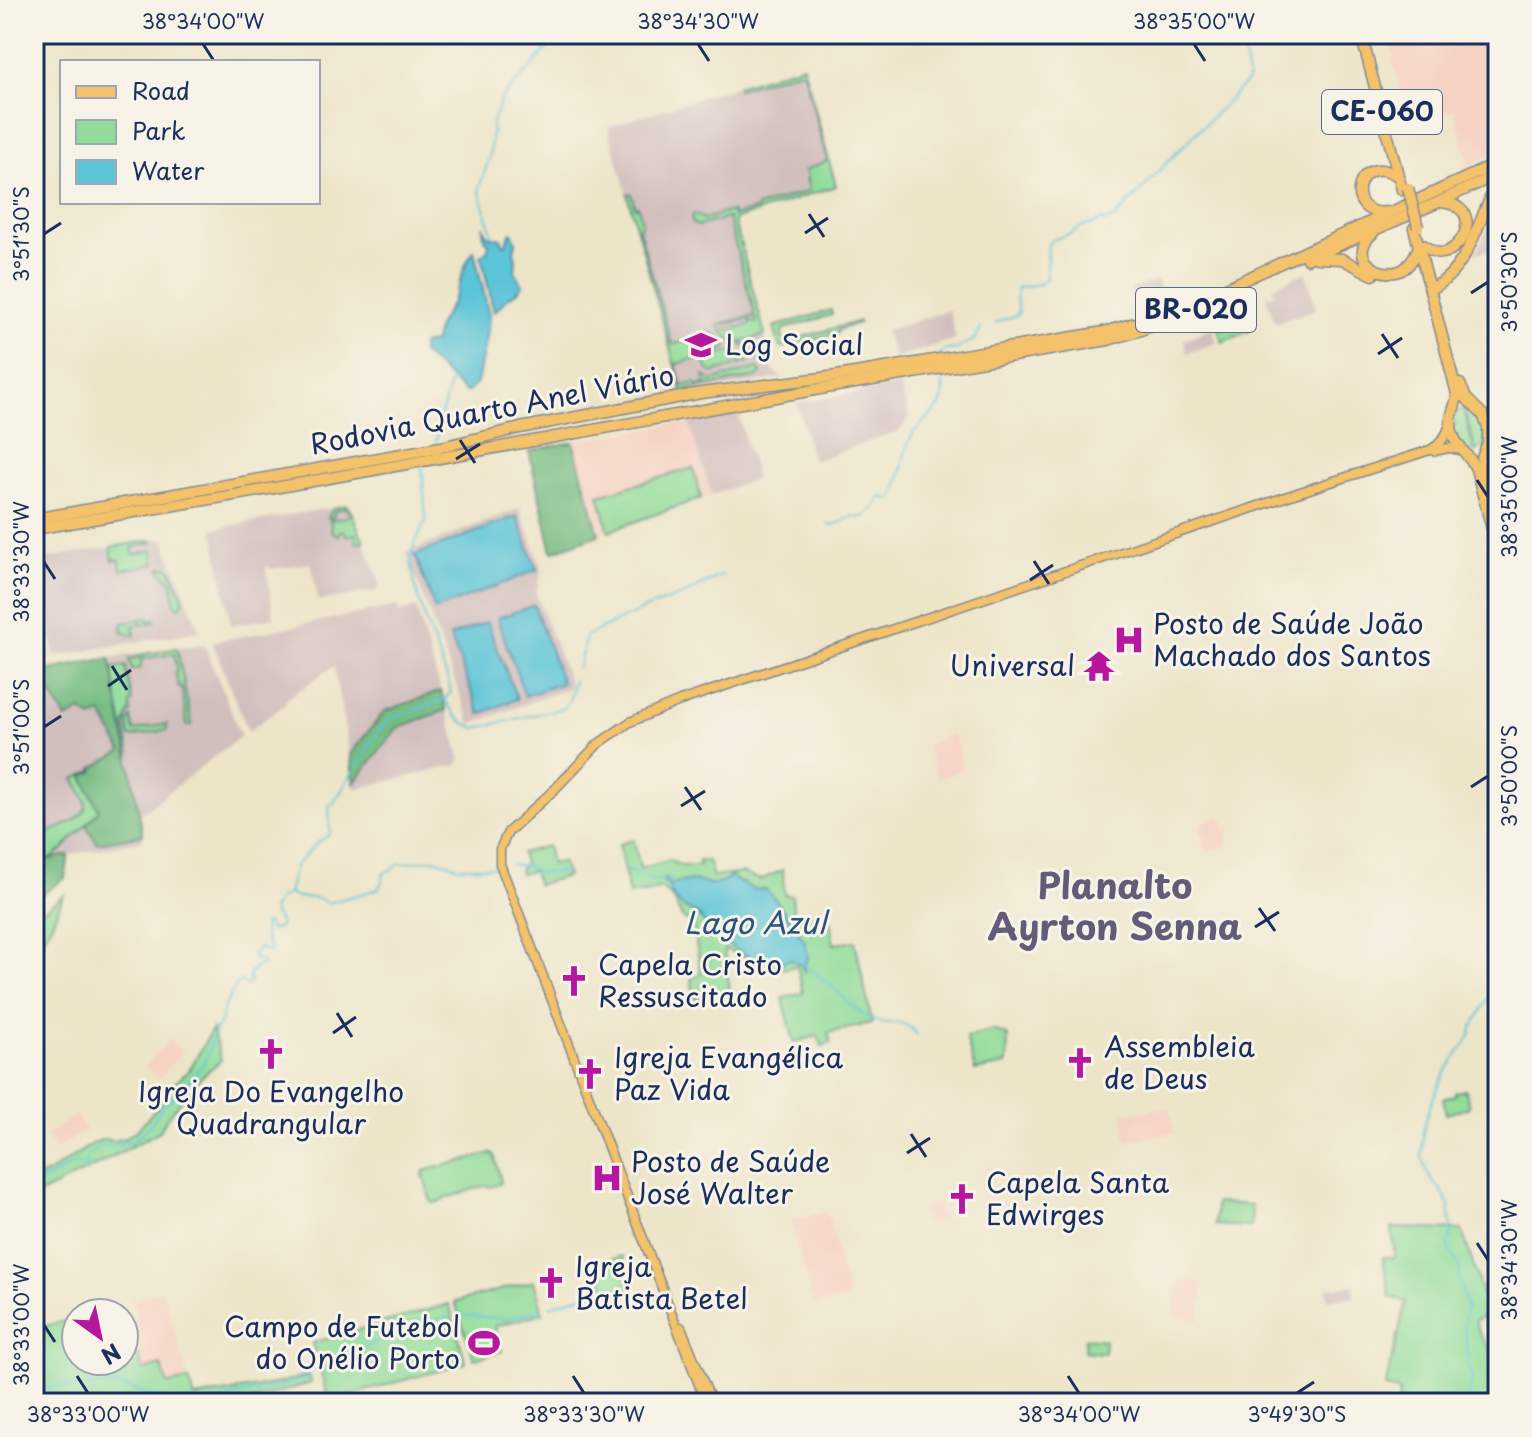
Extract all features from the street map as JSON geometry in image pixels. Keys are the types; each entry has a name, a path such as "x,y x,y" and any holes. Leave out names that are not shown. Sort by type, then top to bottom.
{"highway":[{"name":"CE-060","path":"1361,34 1398,176 1405,189"},
{"name":"CE-060","path":"1369,34 1457,394 1452,417 1454,439 1474,463 1498,551"},
{"name":"Rodovia Quarto Anel Viário","path":"1210,300 1498,163"},
{"path":"1397,210 1381,213 1368,209 1360,200 1359,190 1363,178 1372,171 1384,169 1398,176"},
{"name":"Rodovia Quarto Anel Viário","path":"342,470 520,428 701,393 922,367 1108,340 1141,331 1379,229 1498,174"},
{"path":"1435,287 1447,280 1461,261 1498,184"},
{"path":"1379,229 1367,238 1362,251 1366,261 1377,268 1391,272 1403,269 1421,246 1435,252 1448,252 1456,247 1467,219 1462,209 1439,202"},
{"name":"CE-060","path":"1421,246 1461,388 1466,398 1483,415 1488,428 1488,442 1482,458 1483,470 1498,529"},
{"path":"1303,260 1337,258 1373,275"},
{"name":"Rodovia Quarto Anel Viário","path":"34,519 51,521 83,516 342,470 658,420 922,367"},
{"path":"701,393 686,401 682,409 702,412"},
{"path":"652,403 667,403 675,407 675,412 658,420"},
{"path":"1452,417 1463,406 1474,407"},
{"path":"1463,452 1476,455 1485,447"},
{"name":"Rodovia Quarto Anel Viário","path":"34,529 51,521"}],"main road":[{"path":"709,1403 500,864 500,849 510,833 611,733 630,722 680,701 1430,450 1445,437 1452,417"},
{"path":"591,753 631,725 681,704 1440,449 1463,452"}],"shaded area":[{"path":"1388,34 1498,34 1498,152 1469,166 1454,110 1425,118 1422,107 1406,111"},
{"path":"803,65 836,186 733,220 770,356 767,357 773,371 786,377 608,407 682,391 608,127"},
{"path":"1498,205 1498,247 1475,254"},
{"path":"1306,272 1316,309 1275,323 1266,296 1275,294 1272,287"},
{"path":"1158,280 1167,310 1142,318 1131,289"},
{"path":"949,310 956,339 895,358 885,331"},
{"path":"1212,328 1216,343 1187,353 1184,340"},
{"path":"900,385 909,418 899,431 813,461 797,403"},
{"path":"738,413 756,479 712,495 689,423"},
{"path":"689,423 712,495 599,535 573,442"},
{"path":"346,505 380,588 318,601 311,563 271,569 267,566 274,617 231,625 213,529"},
{"path":"520,508 542,569 536,594 571,687 471,724 406,552"},
{"path":"163,538 200,631 55,656 38,560"},
{"path":"34,564 50,658 34,661"},
{"path":"398,606 399,613 416,608 461,759 457,765 355,789 334,666 285,700 286,704 248,731 212,642"},
{"name":"Posto de Saúde João Machado dos Santos","path":"1133,630 1138,646 1124,650 1119,634"},
{"path":"204,644 241,736 139,815 143,840 34,862 34,673"},
{"path":"952,734 964,770 937,779 926,745"},
{"path":"1220,817 1229,844 1207,851 1200,823"},
{"path":"169,1039 183,1051 159,1079 145,1067"},
{"path":"1170,1107 1175,1133 1126,1141 1122,1114"},
{"path":"76,1115 86,1130 56,1149 46,1134"},
{"path":"939,1202 943,1220 926,1225 922,1207"},
{"path":"827,1211 848,1298 813,1306 791,1220"},
{"path":"1177,1280 1204,1283 1200,1320 1173,1316"},
{"path":"1354,1285 1355,1297 1328,1299 1327,1288"},
{"path":"163,1291 189,1380 168,1384 143,1370 140,1356 140,1298"}],"green space":[{"path":"803,65 836,186 734,220 765,335 742,342 757,356 764,356 764,360 760,361 721,331 756,323 756,318 718,327 719,324 755,315 728,218 698,226 693,224 691,218 694,214 704,219 731,211 733,216 809,191 805,170 827,161 804,72 798,71 738,89 737,86"},
{"path":"631,193 635,207 638,206 642,223 639,229 672,344 713,333 727,344 727,348 719,351 720,354 735,351 734,356 749,362 713,373 707,369 703,357 676,364 682,386 706,384 704,376 712,381 757,368 761,372 758,377 682,391 627,194"},
{"path":"1240,302 1250,331 1222,342 1215,318 1219,317 1218,312"},
{"path":"831,310 832,315 782,330 782,337 789,341 859,323 838,330 838,333 780,348 774,327"},
{"path":"1463,408 1475,452 1468,452 1458,443 1454,416"},
{"path":"1464,408 1478,414 1486,434 1483,447 1476,451"},
{"path":"573,442 599,535 552,552 529,451"},
{"path":"693,468 701,498 609,531 599,495"},
{"path":"346,505 364,542 357,543 355,534 347,536 343,530 339,535 332,532 330,520 350,516 345,508 336,510 333,517 328,518 329,514 333,508"},
{"path":"152,540 153,543 132,547 134,554 153,550 155,564 121,570 119,559 113,560 111,547"},
{"path":"162,567 170,568 184,600 180,607 175,605 172,583 162,572"},
{"path":"147,617 148,621 155,619 155,622 142,625 139,622 139,625 133,626 135,635 123,632 123,623"},
{"path":"177,648 192,725 187,726 174,654 141,659 141,668 132,670 129,659"},
{"path":"110,658 143,835 97,843 86,825 99,810 83,777 122,751 102,714 91,718 81,711 66,719 39,672"},
{"path":"126,666 132,701 125,725 128,757 112,668"},
{"path":"441,691 446,710 397,728 354,783 350,754 385,711"},
{"path":"131,718 134,731 167,724 167,730 130,737 128,723"},
{"path":"94,770 83,777 99,811 55,857 34,862 34,844 82,814 86,804 74,779"},
{"path":"634,840 640,869 670,860 681,866 699,866 699,861 708,861 713,877 742,873 760,880 783,870 784,894 792,896 794,916 822,912 823,920 830,919 834,944 855,941 872,1023 828,1033 831,1043 822,1046 818,1036 794,1042 783,998 803,993 797,966 776,970 772,964 749,959 724,949 730,991 695,999 691,979 701,974 693,924 681,916 672,898 661,888 629,895 619,844","holes":["729,877 756,891 765,889 802,937 805,970 790,959 759,961 734,949 670,893 671,887 685,881 716,885 725,883"]},
{"path":"547,846 551,864 562,862 567,876 537,885 533,871 520,874 519,870 524,864 521,853"},
{"path":"69,855 65,878 34,900 34,862"},
{"path":"64,895 49,930 34,951 34,917"},
{"path":"212,1029 221,1060 198,1080 160,1131 34,1197 34,1179 94,1143 125,1138 137,1130 160,1104 167,1090 190,1069"},
{"path":"993,1030 1008,1036 1007,1062 975,1071 966,1037"},
{"path":"1466,1090 1469,1107 1446,1114 1443,1098"},
{"path":"494,1154 500,1184 431,1202 424,1171"},
{"path":"1216,1203 1252,1205 1251,1227 1215,1225"},
{"path":"1392,1228 1462,1230 1489,1315 1475,1320 1480,1335 1498,1361 1498,1403 1398,1403 1399,1391 1385,1388 1406,1302 1390,1297 1383,1257 1395,1257"},
{"path":"623,1256 631,1292 605,1288 598,1263"},
{"path":"534,1281 543,1313 495,1326 502,1351 474,1359 455,1302"},
{"path":"449,1304 466,1363 329,1401 312,1343"},
{"path":"60,1322 60,1377 140,1377 140,1359 143,1370 161,1365 168,1384 189,1380 195,1398 309,1375 311,1383 242,1403 34,1403 34,1329"},
{"path":"1085,1338 1105,1340 1104,1353 1084,1351"}],"water":[{"path":"483,227 488,235 502,239 505,245 512,232 516,242 515,271 523,285 494,312 481,256 489,247"},
{"path":"474,251 489,315 477,383 465,392 422,353 422,345 434,342"},
{"path":"517,516 537,570 435,610 415,555"},
{"path":"534,605 562,683 525,696 497,618"},
{"path":"487,622 517,699 480,714 450,636"},
{"name":"Lago Azul","path":"731,876 740,884 765,889 794,922 805,941 808,958 805,973 802,966 790,959 781,963 780,959 760,961 736,950 722,940 711,925 705,924 699,915 681,906 670,893 670,887 664,883 664,879 672,884 693,881 715,884"}],"waterway":[{"path":"494,240 479,189 490,155 492,123 502,98 560,34"},
{"path":"996,323 1019,314 1017,288 1040,284 1046,279 1048,244 1052,240 1101,219 1104,222 1115,218 1245,84 1248,78 1241,34"},
{"path":"938,355 972,341 981,328"},
{"path":"828,524 831,526 852,516 862,518 874,509 879,499 892,500 909,441 942,401 941,374"},
{"path":"436,443 451,380"},
{"path":"422,466 426,521 415,543 411,562 425,620 451,692 445,699"},
{"path":"578,668 586,636 722,575"},
{"path":"34,1185 74,1164 87,1166 86,1157 100,1146 132,1142 203,1064 214,1032 222,1020 223,1009 238,983 250,983 249,975 257,966 263,965 260,960 254,960 253,955 258,948 269,952 263,926 266,923 270,931 281,926 272,910 279,899 288,894 295,866 330,834 329,805 333,804 389,719 445,699 458,717 476,728 564,708 574,680"},
{"path":"288,894 317,898 328,903 378,889 384,873 397,864 434,859 460,867 496,867"},
{"path":"511,865 526,866 539,873 566,872"},
{"path":"626,870 673,883"},
{"path":"804,965 866,1017 878,1022 906,1025 917,1035"},
{"path":"1467,1403 1472,1376 1464,1323 1467,1308 1459,1282 1459,1266 1448,1245 1452,1231 1449,1206 1429,1176 1422,1157 1423,1131 1444,1075 1470,1036 1498,981"},
{"path":"550,1306 595,1291 612,1290 661,1298"},
{"path":"460,1315 504,1319 541,1309"},
{"path":"323,1372 378,1340 419,1321 450,1317"},
{"path":"204,1403 311,1377"},
{"path":"34,1391 40,1388 119,1385 182,1403"}],"place":[{"name":"Log Social","path":"701,345"},
{"name":"Posto de Saúde João Machado dos Santos","path":"1129,640"},
{"name":"Universal","path":"1099,666"},
{"name":"Capela Cristo Ressuscitado","path":"574,981"},
{"name":"Igreja Do Evangelho Quadrangular","path":"271,1054"},
{"name":"Assembleia de Deus","path":"1080,1063"},
{"name":"Igreja Evangélica Paz Vida","path":"590,1074"},
{"name":"Posto de Saúde José Walter","path":"607,1178"},
{"name":"Capela Santa Edwirges","path":"962,1199"},
{"name":"Igreja Batista Betel","path":"551,1283"},
{"name":"Campo de Futebol do Onélio Porto","path":"484,1343"}],"district":[{"name":"Planalto Ayrton Senna","path":"1115,906"}]}
